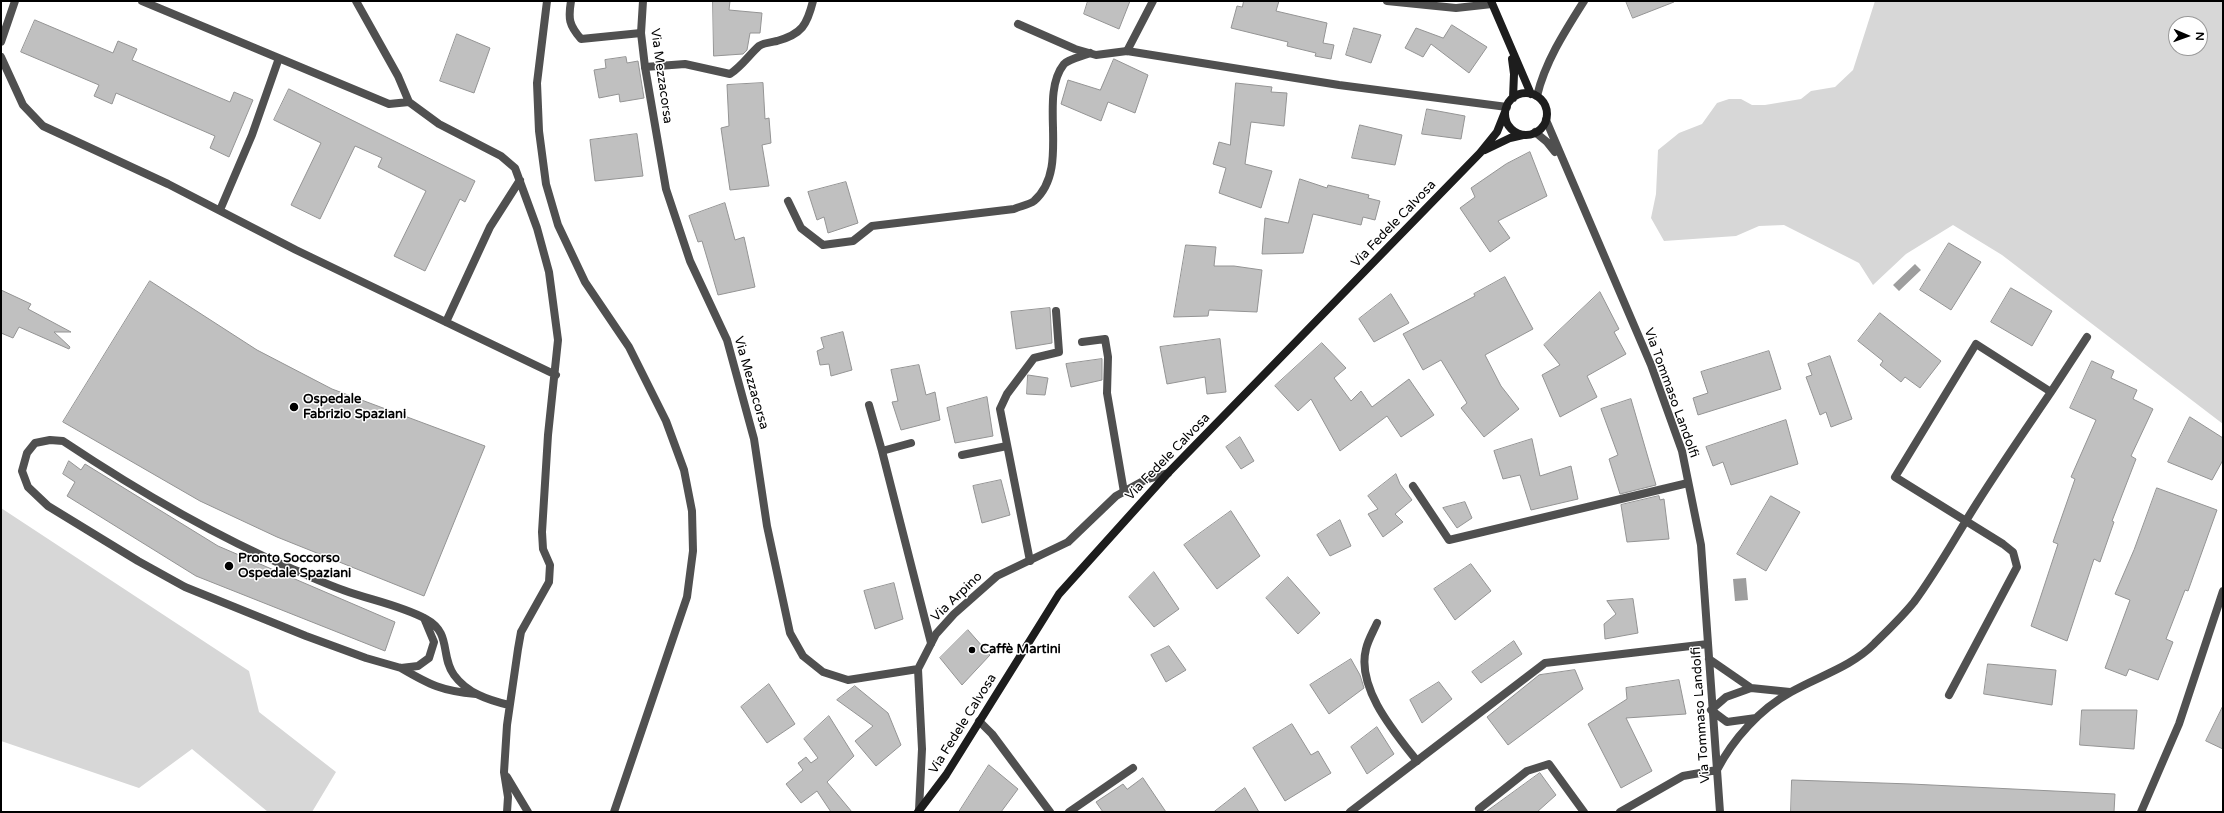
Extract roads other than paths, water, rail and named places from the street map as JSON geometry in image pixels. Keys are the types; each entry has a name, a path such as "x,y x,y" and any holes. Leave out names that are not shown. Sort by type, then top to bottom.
{"street":[{"path":"1,42 16,1"},
{"path":"142,1 389,104 409,102"},
{"path":"356,1 398,76 409,102 439,124 501,156 515,168 537,228 549,272 558,340 556,375 548,435 542,532 543,549 550,565 549,582 521,632 509,705 504,772 508,797 507,812"},
{"path":"547,1 537,83 539,131 546,184 558,225 585,282 629,347 666,421 684,470 692,512 693,551 687,597 614,812"},
{"path":"571,1 569,14 571,28 581,39 641,33"},
{"name":"Via Mezzacorsa","path":"643,1 641,33 645,67 666,189 690,261 727,340 754,439 767,526 790,633 803,656 822,672 848,680 918,669"},
{"path":"645,67 685,64 730,74 740,67 760,46 800,32 808,18 813,1"},
{"path":"1127,51 1153,1"},
{"path":"1387,1 1456,8 1491,2 1534,95 1545,106 1546,120 1542,127 1535,132 1523,135 1511,128 1507,122 1506,110 1512,98 1514,74 1511,48"},
{"path":"1534,95 1564,32 1584,1"},
{"path":"1018,24 1075,49 1096,55 1127,51 1506,110"},
{"path":"788,202 801,228 823,245 853,241 872,226 1014,209 1034,201 1048,181 1053,156 1055,81 1065,63 1090,53"},
{"path":"1,57 23,105 43,126 168,184 556,375"},
{"path":"220,210 252,135 279,58"},
{"path":"1512,98 1518,95 1534,95"},
{"name":"Via Fedele Calvosa","path":"918,811 946,776 1059,594 1168,473 1480,153 1497,132 1506,110"},
{"name":"Via Tommaso Landolfi","path":"1546,120 1651,365 1682,451 1701,545 1711,710 1720,812"},
{"name":"Via Tommaso Landolfi","path":"1535,132 1548,142 1563,162"},
{"name":"Via Fedele Calvosa","path":"1480,153 1492,145 1523,135"},
{"path":"446,322 490,227 520,180"},
{"path":"1030,561 1000,409 1007,394 1034,358 1060,352 1056,311"},
{"path":"1620,812 1683,776 1717,770 1726,752 1756,718 1790,692 1837,670 1873,646 1913,603 2087,337"},
{"path":"1082,342 1105,339 1108,357 1107,393 1124,492"},
{"path":"1948,695 2017,567 2013,552 2003,544 1965,522 1895,476 1976,344 2050,392"},
{"path":"870,404 931,643"},
{"path":"476,694 452,692 432,687 401,668 366,658 306,636 185,587 138,561 48,506 28,487 22,471 27,453 35,443 50,440 63,441 150,494 243,547 343,590 424,618 437,625 444,640 454,674 464,686 489,701 509,705"},
{"path":"882,451 911,443"},
{"path":"962,455 1007,446"},
{"name":"Via Arpino","path":"918,811 922,749 918,669 931,643 945,624 977,592 997,576 1068,542 1116,496 1145,480 1168,473"},
{"path":"1413,486 1449,540 1688,482"},
{"path":"2141,812 2180,724 2223,591"},
{"path":"401,668 418,666 429,658 434,642 424,618"},
{"path":"1377,623 1366,650 1365,671 1374,699 1389,724 1417,762"},
{"path":"1350,812 1417,762 1545,662 1708,644"},
{"path":"1709,659 1751,688"},
{"path":"1756,718 1727,722 1711,710 1726,697 1751,688 1790,692"},
{"path":"979,722 992,734 1050,812"},
{"path":"1479,809 1527,771 1549,764 1584,812"},
{"path":"1069,812 1133,768"},
{"path":"504,772 528,812"}],"place":[{"name":"Ospedale Fabrizio Spaziani","path":"294,407"},
{"name":"Pronto Soccorso Ospedale Spaziani","path":"229,566"},
{"name":"Caffè Martini","path":"972,650"}]}
